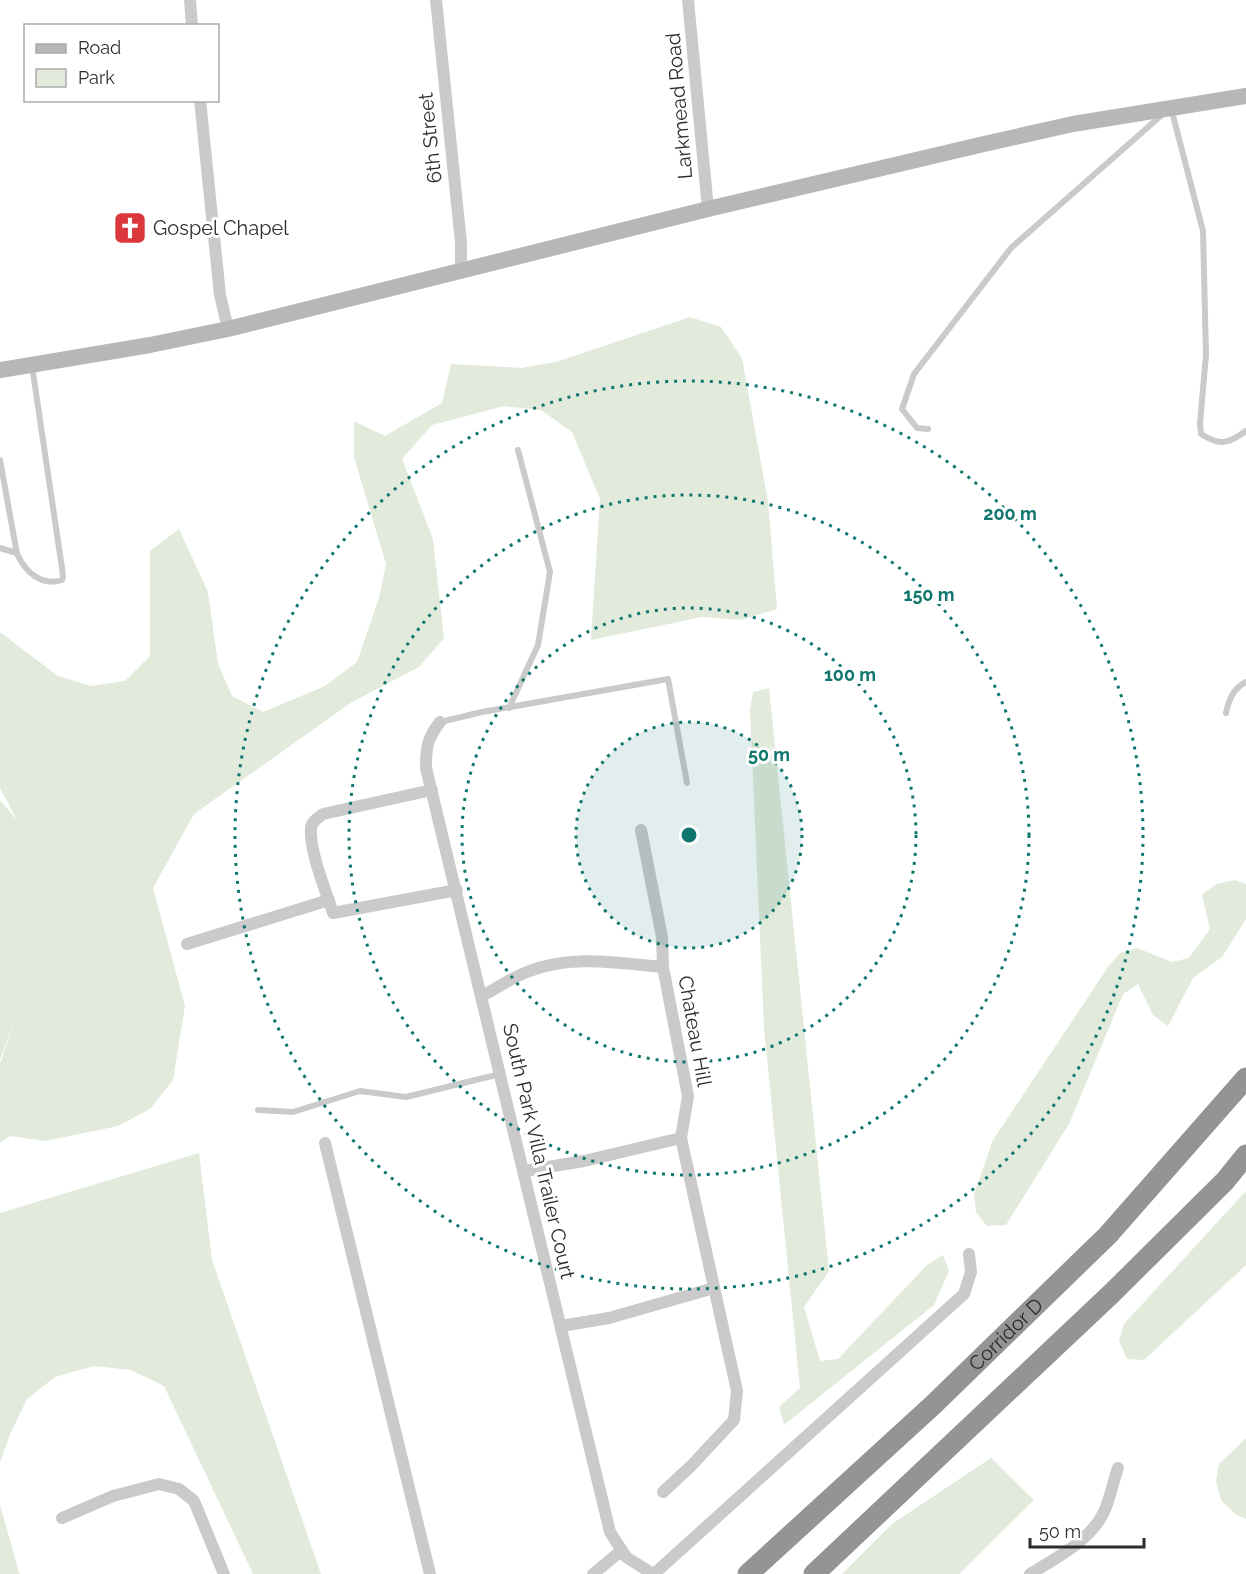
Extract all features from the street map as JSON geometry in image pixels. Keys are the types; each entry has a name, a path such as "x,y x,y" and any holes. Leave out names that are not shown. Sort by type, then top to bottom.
{"highway":[{"name":"Corridor D","path":"748,1574 933,1406 1108,1235 1246,1078"},
{"path":"814,1574 1111,1294 1225,1181 1246,1155"}],"main road":[{"path":"0,370 150,345 228,329 708,209 1073,124 1246,96"}],"street":[{"path":"190,0 192,24"},
{"name":"6th Street","path":"436,0 461,243 461,272"},
{"name":"Larkmead Road","path":"688,0 708,209"},
{"path":"200,102 220,295 228,329"},
{"name":"South Park Villa Trailer Court","path":"440,722 431,734 426,747 426,768 610,1532 626,1557 653,1574"},
{"path":"432,790 323,814 314,821 311,829 315,858 333,913 457,890"},
{"name":"Chateau Hill","path":"641,830 662,937 663,967 688,1096 681,1138 736,1391 734,1420 691,1467 663,1492"},
{"path":"187,944 329,900"},
{"name":"Chateau Hill","path":"482,996 526,972 558,963 594,961 663,967"},
{"path":"524,1171 584,1161 681,1138"},
{"path":"325,1143 430,1574"},
{"path":"653,1574 964,1294 970,1272 969,1254"},
{"path":"561,1326 609,1318 714,1288"},
{"path":"1030,1574 1071,1548 1090,1532 1104,1512 1118,1468"},
{"path":"62,1518 113,1496 159,1484 179,1490 194,1501 224,1574"},
{"path":"593,1574 622,1550"}],"lane":[{"path":"928,429 917,428 902,409 914,374 1011,248 1171,107 1203,231 1206,355 1200,423 1202,434 1213,442 1223,443 1235,439 1246,431"},
{"path":"0,460 17,553 28,572 40,579 57,582 63,577 32,365"},
{"path":"509,708 538,645 550,572 518,450"},
{"path":"0,548 17,553"},
{"path":"440,722 669,679 687,783"},
{"path":"1226,713 1230,697 1239,685 1246,682"},
{"path":"258,1110 293,1112 360,1091 406,1097 501,1074"}],"green space":[{"path":"690,317 721,327 742,358 768,502 777,609 741,620 702,617 591,640 600,499 572,432 541,410 504,406 432,425 402,459 433,539 444,638 419,667 352,702 194,814 153,888 185,1006 173,1080 150,1109 118,1126 45,1141 10,1136 0,1143 0,1064 16,1016 0,1060 0,800 17,820 0,788 0,632 58,676 91,686 125,681 150,656 150,551 179,529 208,592 218,664 232,696 263,712 325,686 357,662 379,598 386,564 354,457 354,421 385,436 442,403 451,364 521,368 556,362"},
{"path":"769,688 829,1271 804,1307 820,1361 838,1359 927,1265 943,1255 949,1271 934,1305 784,1425 779,1407 800,1388 764,1028 750,710 753,692"},
{"path":"1235,880 1246,884 1246,919 1222,957 1193,978 1168,1026 1153,1015 1138,984 1123,994 1069,1124 1006,1225 987,1226 976,1212 974,1194 993,1140 1108,967 1120,953 1137,948 1172,962 1189,958 1210,929 1202,895 1216,884"},
{"path":"199,1153 212,1260 321,1574 253,1574 164,1386 131,1370 94,1366 55,1377 27,1399 0,1462 0,1213"},
{"path":"1246,1191 1246,1265 1144,1360 1127,1359 1119,1341 1124,1324"},
{"path":"1246,1438 1246,1519 1235,1514 1221,1500 1216,1482 1219,1464"},
{"path":"991,1458 1034,1500 959,1574 842,1574 892,1524"},
{"path":"0,1505 19,1572 20,1574 0,1574"}],"place":[{"name":"Gospel Chapel","path":"130,228"}]}
